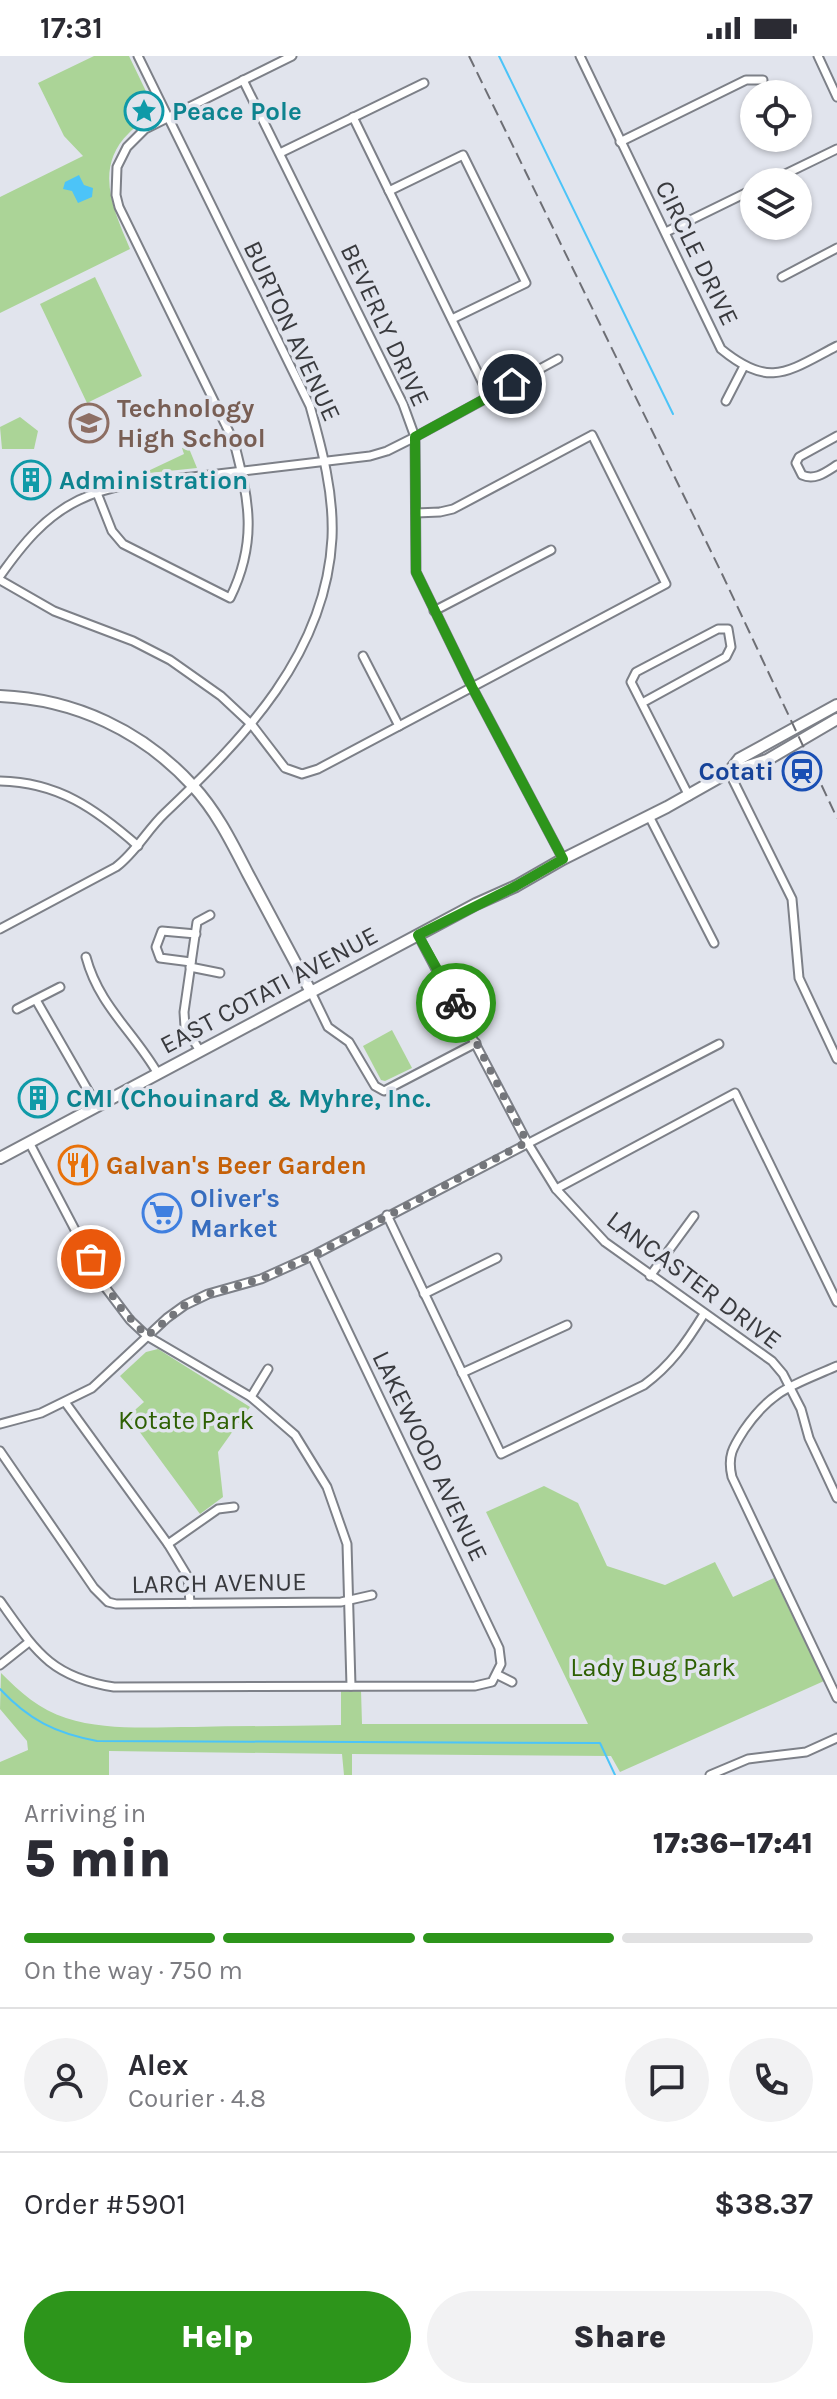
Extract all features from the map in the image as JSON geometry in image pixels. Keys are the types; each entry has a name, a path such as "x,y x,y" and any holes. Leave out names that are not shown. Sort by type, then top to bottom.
{"main road":[{"path":"0,696 57,704 93,715 129,732 160,754 194,787 218,818 311,992"},
{"name":"EAST COTATI AVENUE","path":"729,772 739,759 837,705"},
{"name":"EAST COTATI AVENUE","path":"0,1158 418,935 689,796 729,772 767,760 837,719"}],"street":[{"name":"BURTON AVENUE","path":"0,929 130,857 147,831 194,787 252,725 295,662 320,605 332,538 326,461 310,406 138,56"},
{"path":"97,493 112,531 123,544 230,598 247,556 247,500 242,471 234,442 119,207 117,167 127,147 145,129 292,56"},
{"name":"CIRCLE DRIVE","path":"580,56 721,349 743,368"},
{"path":"818,56 837,97"},
{"name":"BEVERLY DRIVE","path":"243,80 403,404 415,437 416,572 472,687 563,859"},
{"path":"280,153 424,83"},
{"path":"620,142 740,83"},
{"path":"353,117 489,396"},
{"path":"798,168 837,149"},
{"path":"389,191 463,155 526,283 452,319"},
{"path":"666,232 740,196"},
{"path":"782,277 837,248"},
{"path":"726,401 743,368 769,374 794,369 837,346"},
{"path":"416,513 453,509 592,435 666,584 318,769 302,774 285,768 252,725 221,696 170,660 133,641 54,611 0,578 24,542 37,530 65,508 97,493 130,485 370,456 415,437 558,359"},
{"path":"837,436 799,457 796,463 802,475 807,477 817,477 837,465"},
{"path":"434,611 551,550"},
{"path":"642,703 726,657 731,647 728,629 718,629 636,672 631,682 689,796"},
{"path":"363,656 399,726"},
{"path":"729,772 792,899 799,978 837,1059"},
{"path":"0,781 27,783 63,793 94,809 138,846"},
{"path":"649,816 714,943"},
{"path":"200,1051 184,1020 197,922 210,915"},
{"path":"196,934 162,931 156,947 160,958 220,973"},
{"name":"LANCASTER DRIVE","path":"418,935 527,1142 556,1189 597,1234 650,1276 772,1361 801,1409 809,1438 837,1498"},
{"path":"86,957 91,976 104,1002 134,1036 158,1074"},
{"path":"17,1009 60,987"},
{"path":"311,992 328,1027 349,1042 375,1086 384,1091 476,1043"},
{"path":"36,1000 97,1106"},
{"path":"0,1424 41,1413 92,1388 167,1318 196,1300 261,1279 312,1256 719,1044"},
{"path":"556,1189 735,1093 837,1302"},
{"path":"29,1142 105,1287 130,1320 147,1336 251,1397 295,1435 327,1487 347,1544 351,1686"},
{"path":"387,1215 501,1454 644,1385 680,1353 704,1314"},
{"path":"650,1276 694,1216"},
{"name":"LAKEWOOD AVENUE","path":"312,1256 490,1627 501,1656 498,1675"},
{"path":"424,1294 497,1258"},
{"path":"462,1373 567,1325"},
{"path":"837,1366 774,1395 760,1407 732,1447 729,1464 732,1477 837,1698"},
{"path":"251,1397 268,1369"},
{"path":"65,1402 168,1544 188,1577 190,1603"},
{"name":"LARCH AVENUE","path":"0,1451 102,1597 116,1604 350,1602 372,1595"},
{"path":"168,1544 218,1509 234,1507"},
{"path":"0,1601 48,1663 87,1683 114,1687 475,1686 492,1682 498,1675 512,1682"},
{"path":"0,1665 29,1642"},
{"path":"710,1775 748,1759 806,1752 837,1738"}],"green space":[{"path":"94,56 129,56 155,110 118,146 109,175 113,205 130,249 0,313 0,197 83,156 64,136 38,83"},
{"path":"95,277 142,376 87,403 40,304"},
{"path":"20,417 38,431 34,449 2,449 0,427"},
{"path":"188,446 197,468 149,473 184,454 182,448"},
{"path":"392,1030 412,1068 385,1081 381,1080 363,1046"},
{"name":"Kotate Park","path":"158,1349 250,1407 218,1452 223,1497 200,1514 128,1416 144,1402 120,1376 146,1352"},
{"name":"Lady Bug Park","path":"544,1486 578,1503 607,1566 665,1585 715,1562 733,1597 774,1578 824,1681 620,1772 611,1756 352,1754 352,1775 344,1775 342,1754 109,1751 109,1775 0,1775 0,1762 28,1750 27,1741 0,1709 1,1673 48,1710 81,1722 113,1727 341,1725 341,1691 361,1690 362,1724 588,1724 486,1512"}],"water":[{"path":"79,175 84,185 93,188 92,197 78,203 72,191 63,189 65,182"}],"waterway":[{"path":"499,56 673,414"},
{"path":"0,1689 21,1709 44,1724 97,1741 600,1743 615,1775"}],"railway":[{"path":"469,56 723,576 837,818"}],"way so far":[{"path":"91,1259 118,1305 147,1336 185,1305 208,1294 261,1279 312,1256 527,1142 456,1003"}],"place":[{"name":"Peace Pole","path":"144,111"},
{"name":"Technology High School","path":"89,423"},
{"name":"Administration","path":"31,480"},
{"name":"Cotati","path":"802,771"},
{"name":"CMI (Chouinard & Myhre, Inc.","path":"38,1098"},
{"name":"Galvan's Beer Garden","path":"78,1165"},
{"name":"Oliver's Market","path":"162,1213"}],"route":[{"path":"456,1003 418,935 563,859 472,687 416,572 415,437 512,384"}]}
